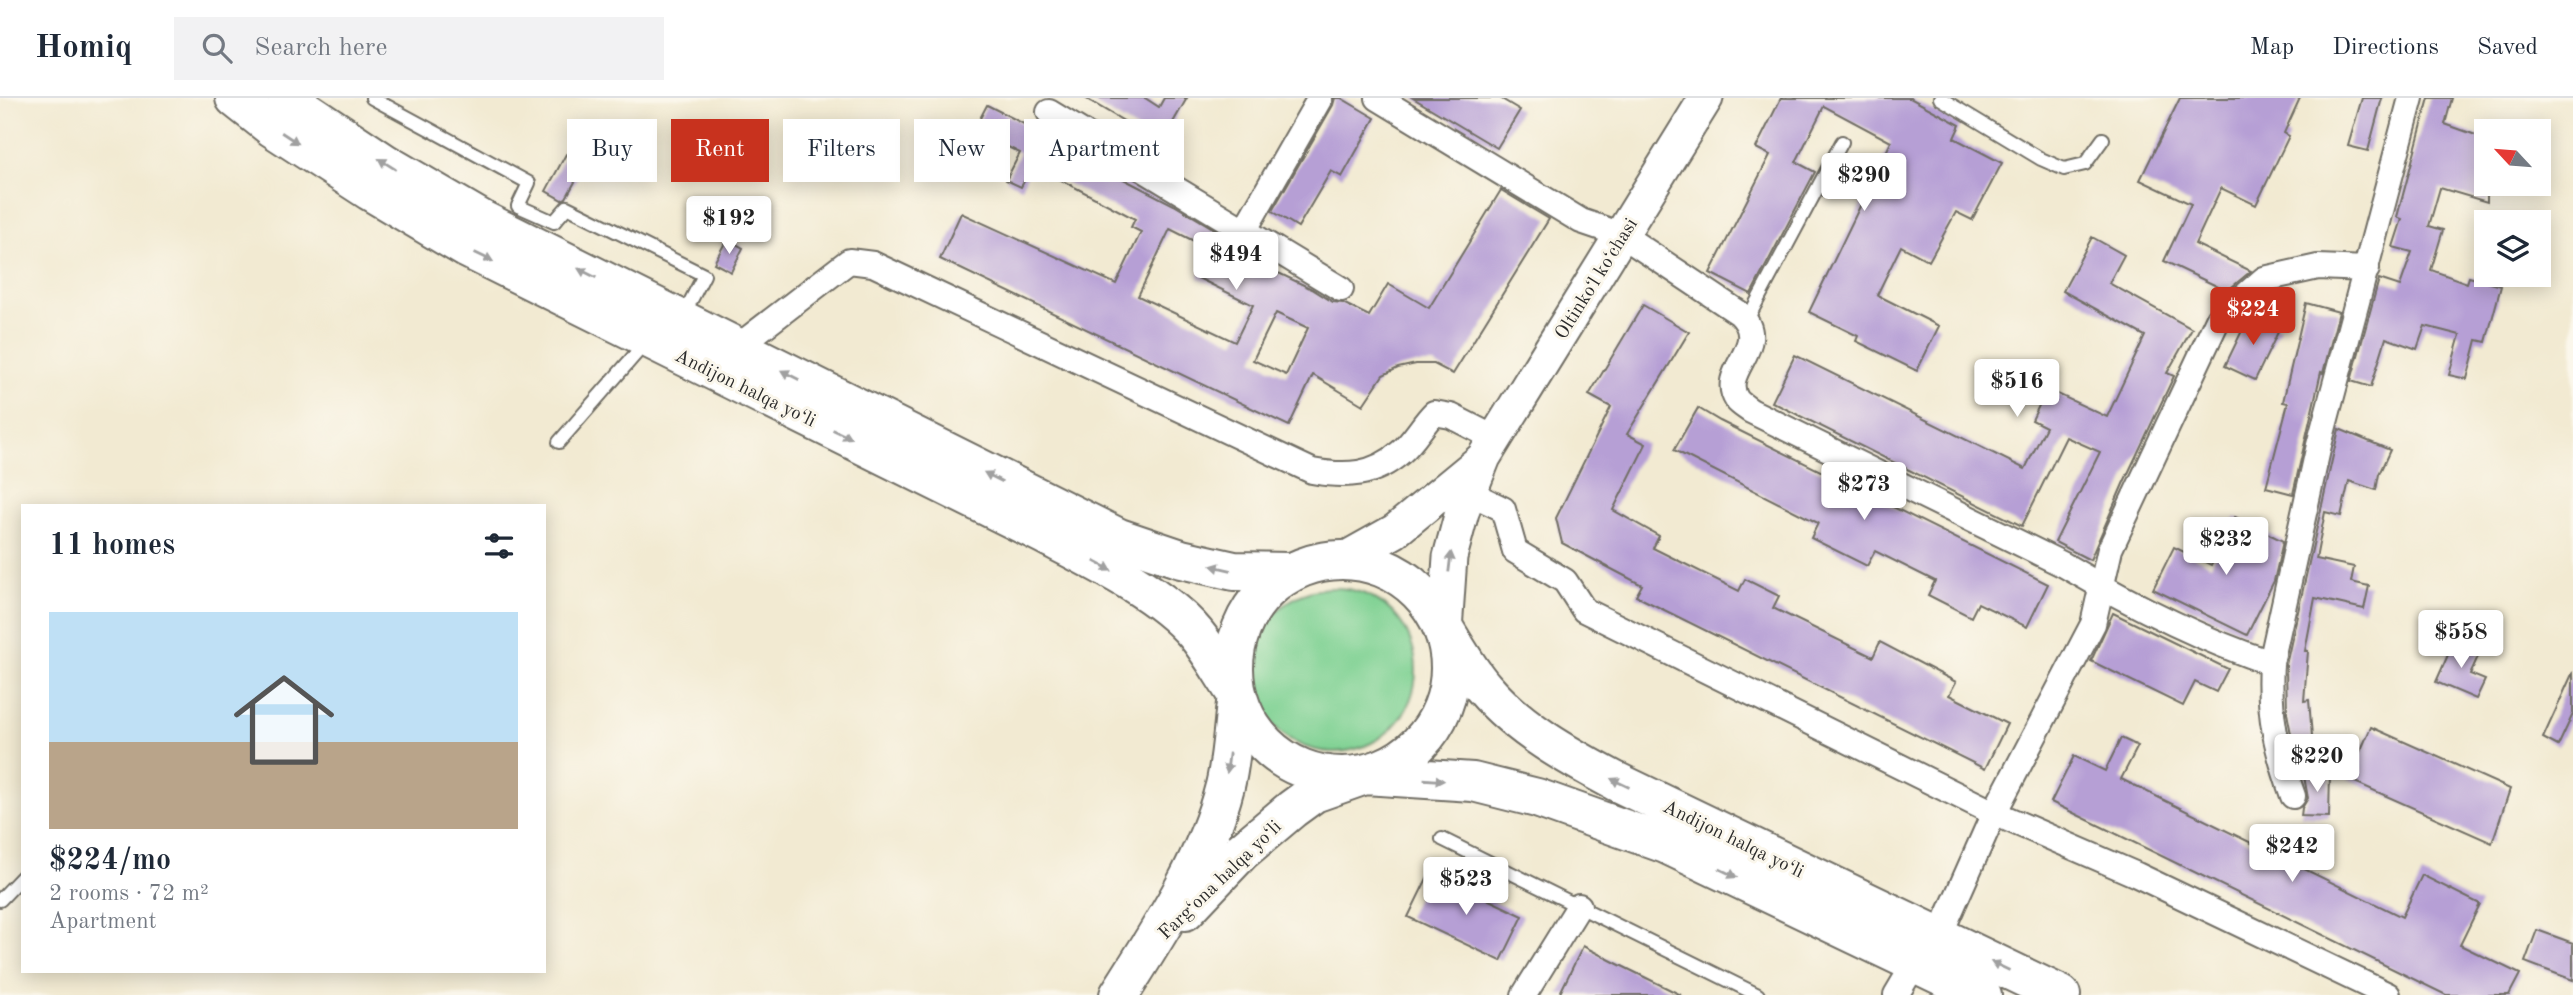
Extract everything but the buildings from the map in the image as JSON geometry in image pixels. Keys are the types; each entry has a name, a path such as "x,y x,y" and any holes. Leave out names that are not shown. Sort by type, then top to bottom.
{"highway":[{"name":"Andijon halqa yo‘li","path":"235,98 274,128 370,191 466,248 665,329 736,348 1119,538 1181,559 1234,571 1289,572"},
{"name":"Andijon halqa yo‘li","path":"287,98 386,164 665,329 1109,569 1166,606 1195,633 1237,695"},
{"path":"1345,559 1377,564 1406,579 1429,601 1445,630 1451,667 1446,704 1428,736 1400,761 1366,775 1332,776 1300,768 1281,757 1272,751 1250,726 1237,695 1234,660 1242,625 1261,595 1289,572 1316,562 1345,559"},
{"name":"Andijon halqa yo‘li","path":"1445,630 1482,687 1531,730 1565,754 1615,781 1917,965 2061,995"},
{"name":"Farg‘ona halqa yo‘li","path":"1119,995 1149,948 1206,844 1225,784 1237,695"},
{"name":"Andijon halqa yo‘li","path":"1366,775 1473,782 1537,798 1666,844 1982,995"},
{"name":"Farg‘ona halqa yo‘li","path":"1149,948 1241,852 1292,808 1314,793 1366,775"}],"main road":[{"name":"Oltinkoʻl koʻchasi","path":"1345,559 1461,489 1490,448 1706,98"},
{"name":"Oltinkoʻl koʻchasi","path":"1445,630 1450,557 1461,489"}],"street":[{"path":"1244,231 1320,98"},
{"path":"1378,98 1581,221 1622,234 1747,320 1751,328 1751,343 1734,377 1733,387 1738,401 1751,411 2064,565 2102,588 2237,652 2271,663"},
{"path":"2293,796 2275,740 2269,700 2271,663 2319,445 2411,98"},
{"path":"1049,112 1341,289"},
{"path":"736,348 849,261 873,264 1312,471 1341,476 1371,471 1402,452 1434,413 1451,416 1490,448"},
{"path":"1917,965 2094,624 2110,548 2218,319 2264,279 2318,267 2367,269"},
{"path":"1461,489 1503,509 1515,551 1565,581 1584,610 1994,813 2137,875 2388,995"},
{"path":"1524,995 1579,906"}],"lane":[{"path":"372,98 529,183 518,206 554,222 567,207 704,275 665,329 559,442"},
{"path":"1940,98 2041,159 2064,169 2085,164 2103,139"},
{"path":"1747,320 1842,142"},
{"path":"1442,839 1758,995"},
{"path":"0,900 21,878"}],"green space":[{"path":"1334,588 1365,595 1392,612 1409,639 1416,670 1409,701 1392,728 1365,745 1334,752 1303,745 1276,728 1259,701 1252,670 1259,639 1276,612 1303,595"}]}
